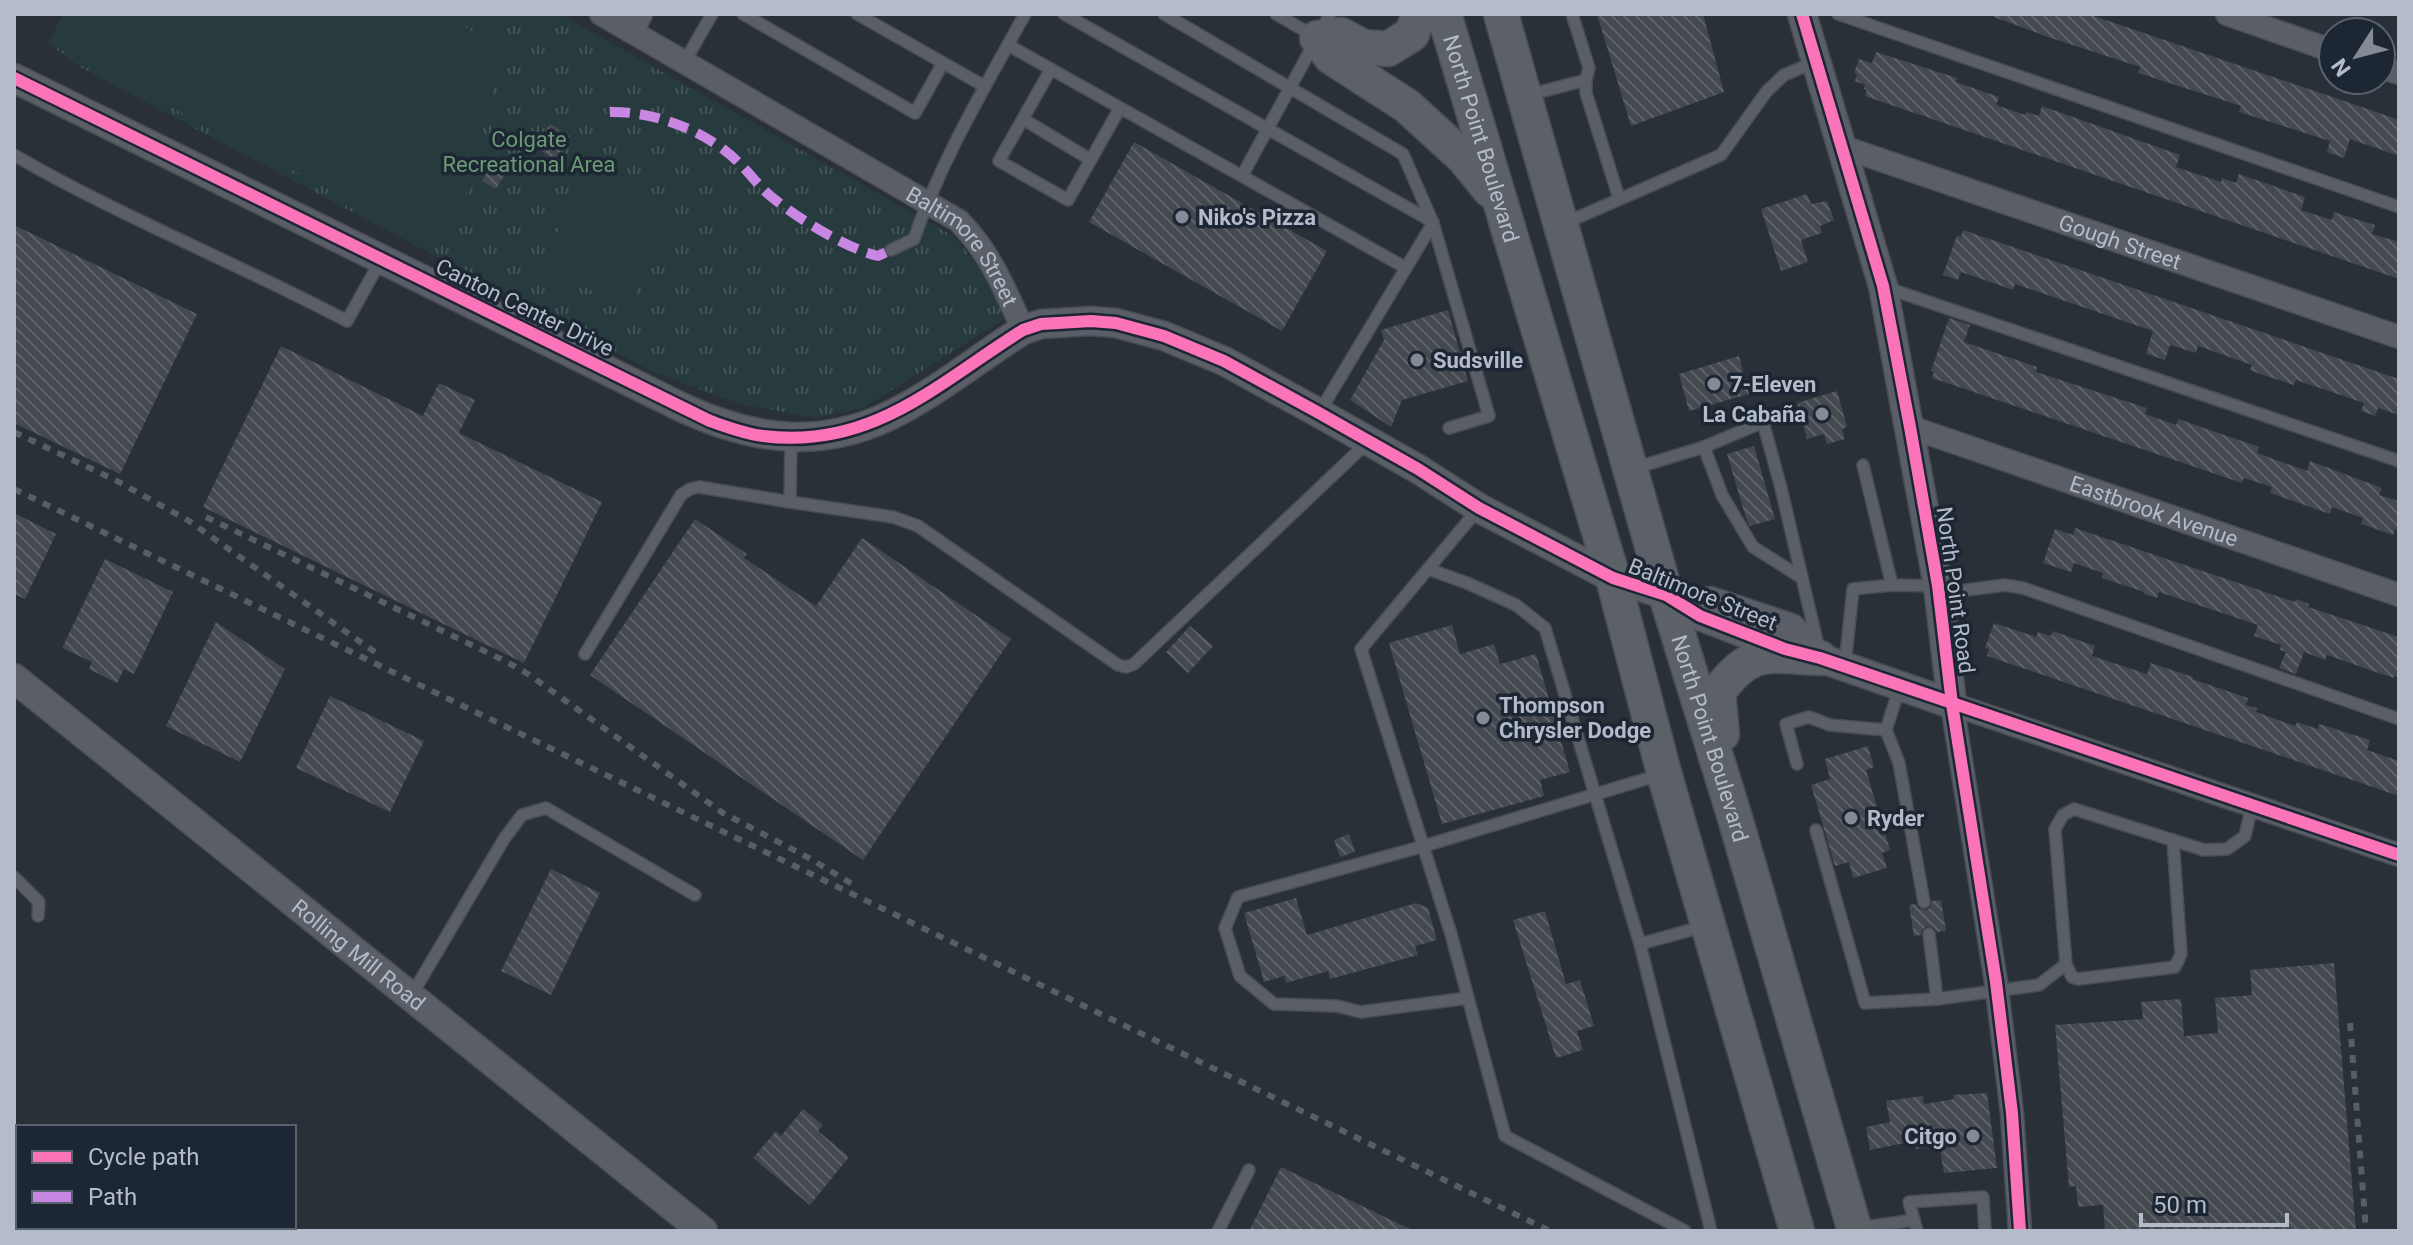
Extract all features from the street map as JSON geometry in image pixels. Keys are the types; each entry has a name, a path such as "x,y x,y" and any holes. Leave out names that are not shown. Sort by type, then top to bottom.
{"main road":[{"path":"1324,26 1363,47 1388,49 1412,34 1419,14"},
{"name":"North Point Boulevard","path":"1444,14 1613,578 1664,773 1797,1231"},
{"name":"North Point Boulevard","path":"1501,14 1666,595 1735,818 1854,1230"},
{"path":"1324,26 1331,57 1407,106 1464,158 1500,202"},
{"path":"1735,818 1717,707 1718,692 1739,666 1754,657 1833,662"}],"street":[{"name":"Baltimore Street","path":"601,14 637,23 684,63 959,221 977,240 996,270 1023,330 1064,321 1137,327 1224,361 1369,441 1479,508 1613,578 1666,595 1700,616 1785,649 1833,662 2399,855"},
{"name":"North Point Road","path":"1802,14 1883,286 1910,427 1938,586 1952,704 1997,989 2012,1113 2020,1231"},
{"path":"2227,14 2317,45"},
{"name":"Canton Center Drive","path":"14,78 710,421 761,436 791,438 844,432 895,414 1023,330"},
{"name":"Gough Street","path":"1840,146 2399,337"},
{"name":"Eastbrook Avenue","path":"1910,427 2399,595"},
{"name":"Rolling Mill Road","path":"14,678 703,1231"}],"lane":[{"path":"684,63 712,14"},
{"path":"743,14 915,113 943,63"},
{"path":"857,14 984,86"},
{"path":"891,250 914,239 927,201 984,86 1025,14"},
{"path":"1064,14 1433,223"},
{"path":"1164,14 1403,154 1433,223 1489,416 1449,428"},
{"path":"1242,176 1324,26 1276,14"},
{"path":"1572,14 1587,74 1586,93 1619,198"},
{"path":"1838,14 2399,207"},
{"path":"1008,45 1406,268"},
{"path":"1561,224 1721,155 1767,91 1784,75 1816,62"},
{"path":"1051,69 999,161 1068,200 1120,108"},
{"path":"1524,96 1587,74"},
{"path":"1023,119 1091,160"},
{"path":"14,155 55,179 347,321 382,258"},
{"path":"1319,413 1433,223"},
{"path":"1883,286 2399,461"},
{"path":"1631,469 1704,447 1763,422 1802,578 1833,662"},
{"path":"790,502 791,438"},
{"path":"585,654 681,495 699,487 893,517 918,526 1118,665 1126,667 1134,664 1369,441"},
{"path":"1704,447 1722,495 1753,547 1802,578"},
{"path":"1863,465 1892,585"},
{"path":"1479,508 1361,649 1424,846 1505,1136 1685,1231"},
{"path":"1428,569 1516,605 1545,628 1640,944 1711,1231"},
{"path":"1833,662 1853,589 1892,585 1938,586 1959,591 2005,585 2023,588 2399,719"},
{"path":"1900,686 1886,730 1899,763 1924,902"},
{"path":"1797,764 1786,724 1809,717 1830,725 1886,730"},
{"path":"1468,998 1361,1012 1337,1006 1274,1004 1240,976 1225,928 1238,897 1424,846 1664,773"},
{"path":"2173,840 2181,954 2175,967 2078,979 2072,977 2066,964 2055,829 2063,815 2074,809 2173,840 2204,850 2227,849 2245,836 2252,805"},
{"path":"411,996 504,839 522,815 546,808 695,895"},
{"path":"1816,830 1865,1003 1937,999 2039,985 2066,964"},
{"path":"14,877 39,902 38,916"},
{"path":"1640,944 1707,925"},
{"path":"1929,934 1937,999"},
{"path":"1218,1231 1249,1170"},
{"path":"1854,1230 1916,1226 1909,1202 1983,1197 1985,1231"}],"green space":[{"name":"Colgate Recreational Area","path":"63,14 560,14 953,236 983,274 1004,319 863,408 816,418 740,404 653,372 82,68 48,43"},
{"path":"63,14 419,14 442,27 457,22 495,46 505,63 487,104 471,184 438,246 48,43"},
{"path":"587,170 674,212 628,308 541,266"}],"building":[{"path":"1597,14 1703,14 1724,92 1631,126"},
{"path":"1995,14 2088,14 2317,92 2317,96 2329,96 2399,120 2399,156 2350,139 2344,158 2327,152 2330,141 2239,112 2241,106 2138,73 2140,67 1994,17"},
{"path":"1876,52 1957,78 1956,82 1999,97 1996,105 2025,115 2026,112 2039,116 2042,106 2180,155 2176,167 2221,182 2222,178 2236,183 2239,174 2305,197 2301,210 2332,220 2334,212 2375,225 2372,234 2399,242 2399,279 1865,96 1865,85 1855,81 1857,74 1854,73 1859,59 1872,63"},
{"path":"550,124 570,136 555,160 535,147"},
{"path":"1134,142 1327,251 1282,331 1089,222"},
{"path":"494,159 509,167 496,189 482,181"},
{"path":"1807,194 1811,204 1827,201 1834,220 1820,226 1822,233 1801,240 1808,262 1781,271 1761,209"},
{"path":"14,225 197,314 120,474 14,423"},
{"path":"1963,230 2399,379 2399,415 2378,408 2375,416 2361,411 2364,403 2296,380 2294,385 2260,374 2250,370 2252,365 2198,346 2196,353 2170,345 2165,360 2146,354 2153,331 2015,284 2013,290 1961,272 1958,280 1943,275 1957,235 1961,237"},
{"name":"Sudsville","path":"1448,310 1468,381 1402,400 1391,427 1350,400 1384,340 1381,330"},
{"path":"1949,318 1970,325 1964,342 2037,367 2036,372 2147,408 2145,414 2176,425 2178,419 2259,447 2257,453 2307,471 2310,461 2382,488 2379,495 2399,501 2399,530 2395,529 2393,535 2361,524 2363,518 2332,507 2330,514 2270,493 2272,487 2244,478 2242,483 1932,378 1934,372 1931,371"},
{"path":"281,346 423,416 439,383 475,400 459,433 602,502 524,663 203,507"},
{"name":"7-Eleven","path":"1739,356 1749,394 1689,411 1679,374"},
{"name":"La Cabaña","path":"1837,391 1847,427 1842,429 1845,439 1827,444 1824,434 1807,439 1797,403"},
{"name":"7-Eleven","path":"1754,446 1775,519 1750,526 1727,454"},
{"path":"14,513 56,534 25,599 14,594"},
{"path":"695,519 747,554 744,558 816,606 862,538 1011,639 863,860 590,675"},
{"path":"2075,528 2295,602 2296,599 2309,604 2308,607 2399,637 2399,677 2393,678 2327,655 2325,660 2304,652 2296,674 2279,668 2286,652 2280,650 2281,645 2254,636 2258,625 2159,592 2157,598 2144,594 2102,578 2103,573 2074,563 2071,572 2043,563 2055,529 2073,535"},
{"path":"105,559 173,592 134,674 124,669 117,683 89,669 92,662 62,648"},
{"path":"216,622 285,669 240,762 166,726"},
{"path":"1994,623 2036,637 2038,632 2051,636 2053,631 2095,646 2092,656 2147,674 2151,663 2193,677 2248,698 2246,705 2257,708 2256,712 2295,726 2297,722 2318,729 2319,724 2370,740 2367,750 2399,761 2399,796 1987,656 1989,649 1985,648"},
{"name":"Thompson Chrysler Dodge","path":"1452,625 1460,654 1494,644 1500,664 1536,654 1570,772 1540,780 1544,796 1442,824 1389,643"},
{"path":"1190,626 1213,646 1188,673 1166,652"},
{"path":"330,696 424,741 390,812 296,768"},
{"name":"Ryder","path":"1868,746 1874,767 1866,770 1890,850 1882,853 1887,868 1853,878 1849,862 1835,866 1811,785 1830,779 1825,759"},
{"path":"1349,834 1355,852 1340,857 1334,840"},
{"path":"551,869 600,893 551,995 501,971"},
{"path":"1296,898 1307,935 1416,903 1428,908 1437,940 1415,946 1418,955 1330,979 1328,971 1286,983 1284,976 1264,982 1244,913"},
{"path":"1941,900 1946,931 1937,932 1927,926 1921,935 1914,936 1909,905 1916,904 1925,910 1930,908 1932,901"},
{"path":"1545,911 1566,984 1580,980 1594,1026 1577,1031 1583,1050 1556,1058 1513,920"},
{"path":"2334,963 2356,1231 2105,1231 2103,1205 2078,1207 2076,1186 2069,1187 2055,1025 2143,1019 2141,1002 2181,999 2184,1036 2218,1033 2215,998 2252,995 2250,970"},
{"path":"1987,1093 1997,1168 1944,1173 1939,1145 1916,1149 1915,1141 1870,1150 1866,1127 1890,1122 1886,1101 1923,1096 1924,1104 1954,1099 1953,1095"},
{"path":"803,1109 823,1125 818,1131 849,1157 810,1205 753,1158 776,1131 781,1136"},
{"path":"1281,1167 1414,1231 1249,1231"}],"railway":[{"path":"14,432 117,481 189,521 379,655"},
{"path":"14,489 1550,1231"},
{"path":"206,517 528,674 723,813 852,884"},
{"path":"2350,1023 2366,1231"}],"marked path":[{"path":"610,112 646,115 698,134 729,154 764,190 805,221 865,252 878,256 891,250"}],"cycle path":[{"path":"1802,14 1883,286 1910,427 1938,586 1952,704 1996,982 2012,1113 2020,1231"},
{"path":"14,78 729,428 763,436 802,438 838,433 871,423 902,408 1023,330 1041,324 1116,323 1164,336 1224,361 1418,469 1479,508 1613,578 1666,595 1700,616 1785,649 1820,658 2399,855"}],"place":[{"name":"Niko's Pizza","path":"1182,217"},
{"name":"Sudsville","path":"1417,360"},
{"name":"7-Eleven","path":"1714,384"},
{"name":"La Cabaña","path":"1822,414"},
{"name":"Thompson Chrysler Dodge","path":"1483,718"},
{"name":"Ryder","path":"1851,818"},
{"name":"Citgo","path":"1973,1136"}]}
